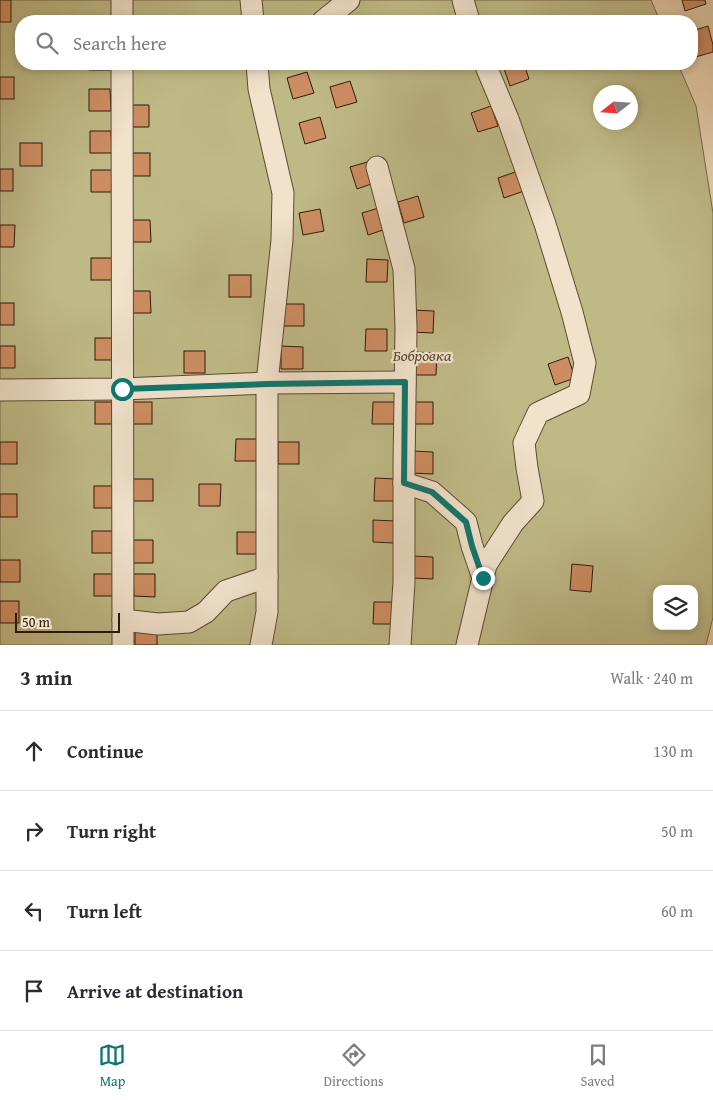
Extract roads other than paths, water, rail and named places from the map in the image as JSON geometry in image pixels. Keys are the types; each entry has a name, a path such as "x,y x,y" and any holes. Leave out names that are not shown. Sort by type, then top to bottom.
{"street":[{"path":"122,0 122,15"},
{"path":"251,0 252,15"},
{"path":"330,15 349,0"},
{"path":"463,0 467,15"},
{"path":"122,70 123,645"},
{"path":"258,70 260,89 283,193 282,240 267,384 267,612 261,645"},
{"path":"467,645 486,565 514,522 533,501 524,443 538,412 579,394 586,363 545,224 508,119 488,70"},
{"path":"377,167 404,270 406,328 404,582 400,645"},
{"path":"0,390 405,382"},
{"path":"404,483 432,492 466,522 483,578"},
{"path":"123,620 158,624 189,622 206,612 226,592 267,577"}],"park label":[{"name":"Бобровка","path":"422,355"}]}
